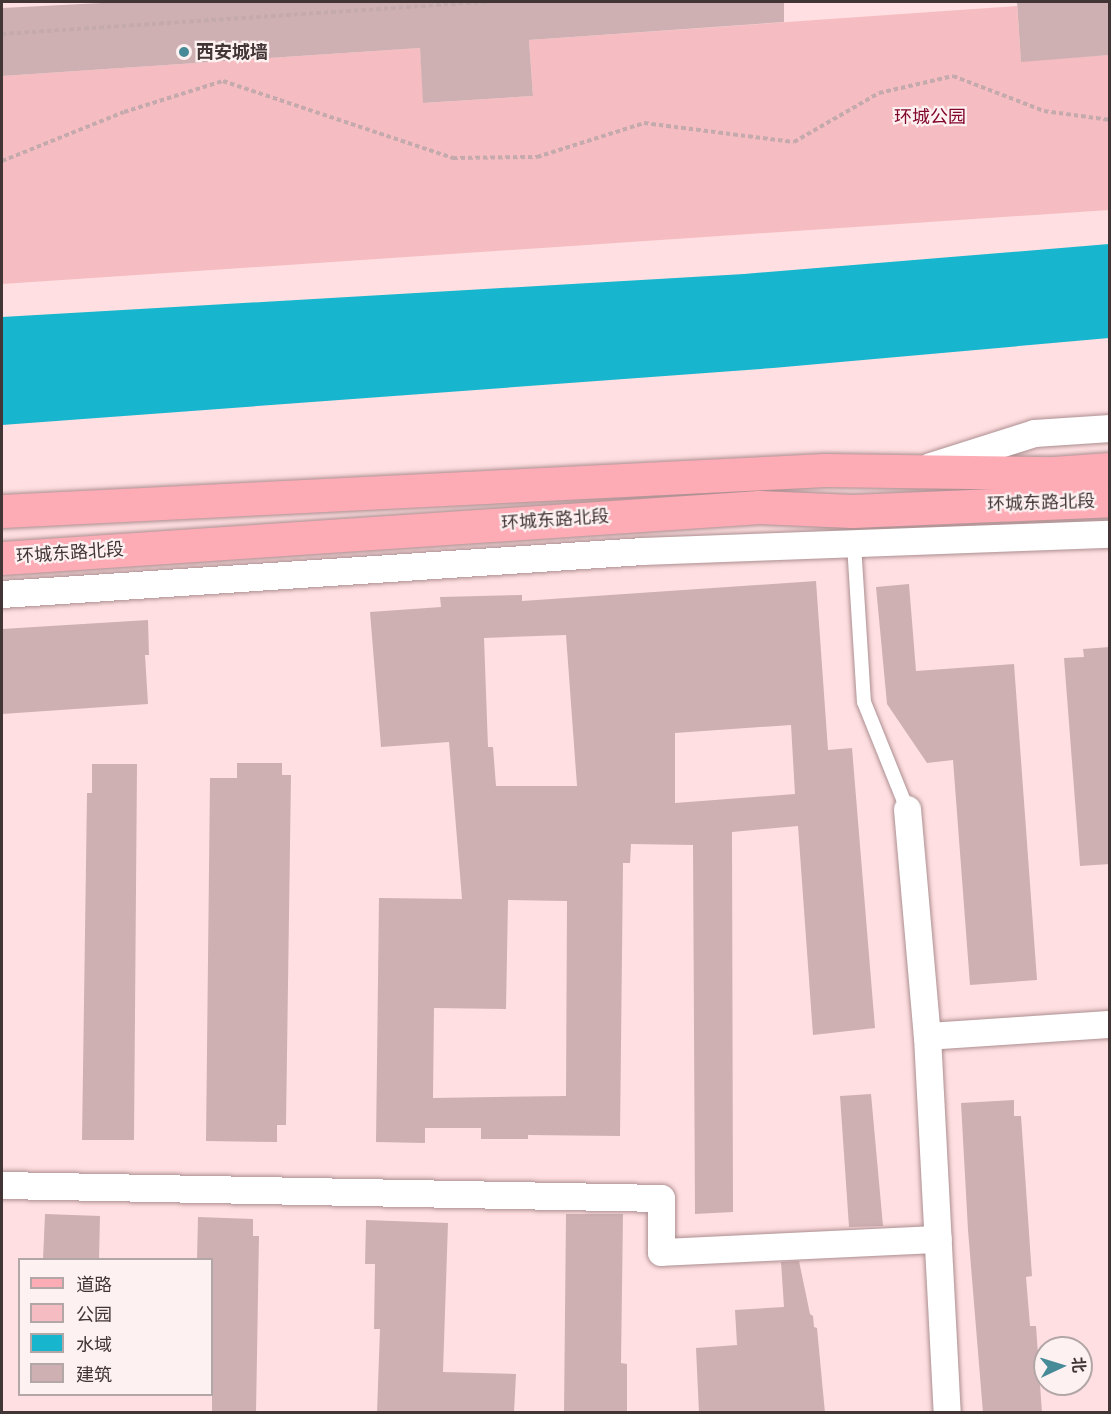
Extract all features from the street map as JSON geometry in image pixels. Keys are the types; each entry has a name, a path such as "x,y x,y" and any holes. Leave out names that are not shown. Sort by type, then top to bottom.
{"main road":[{"name":"环城东路北段","path":"2,511 751,473 915,471 1054,473 1110,469"},
{"name":"环城东路北段","path":"2,558 759,507 852,511 1110,500"}],"street":[{"path":"915,471 1034,433 1110,428"},
{"path":"946,507 1071,536"},
{"path":"2,594 642,551 1110,534"},
{"path":"907,809 927,1036 946,1413"},
{"path":"927,1036 1110,1024"},
{"path":"2,1185 661,1198 662,1252 938,1239"}],"lane":[{"path":"854,543 864,702 907,809"}],"path":[{"path":"2,34 488,2"},
{"path":"2,161 124,112 223,81 453,158 537,157 644,123 794,142 879,93 953,76 1044,111 1110,120"}],"green space":[{"name":"环城公园","path":"1017,6 1021,61 1109,55 1109,210 2,284 2,76 420,48 424,103 533,96 529,40"}],"water":[{"path":"1109,244 1109,338 773,368 2,425 2,317 744,274"}],"building":[{"name":"西安城墙","path":"122,2 784,2 784,22 529,40 533,96 423,103 420,48 2,76 2,8"},
{"path":"1017,2 1110,2 1110,55 1021,62"},
{"path":"816,581 828,750 852,748 875,1028 813,1035 798,826 732,832 733,1212 695,1214 693,845 631,844 630,863 623,863 620,1136 528,1135 528,1139 481,1139 481,1128 425,1128 425,1143 376,1142 379,898 462,899 449,742 381,747 370,612 441,607 440,597 522,595 522,601","holes":["566,635 577,786 496,786 493,747 488,747 484,638","791,725 795,794 675,803 675,733","508,900 567,901 566,1096 433,1098 434,1008 506,1009"]},
{"path":"909,584 916,671 1014,664 1037,980 970,985 953,760 927,763 887,704 876,587"},
{"path":"148,620 149,655 145,655 148,704 2,714 2,629"},
{"path":"1110,647 1110,864 1080,866 1064,658 1084,657 1083,649"},
{"path":"237,763 282,763 282,775 291,775 286,1125 277,1125 277,1142 206,1141 210,778 237,778"},
{"path":"92,764 137,764 134,1140 82,1140 87,793 92,793"},
{"path":"871,1094 883,1226 849,1227 840,1096"},
{"path":"1014,1100 1014,1116 1021,1116 1032,1276 1026,1277 1030,1326 1036,1326 1037,1336 1033,1336 1033,1396 1041,1396 1042,1413 983,1413 968,1230 961,1103"},
{"path":"45,1214 100,1216 99,1258 43,1258"},
{"path":"566,1214 623,1214 621,1363 627,1364 627,1411 564,1412"},
{"path":"198,1217 253,1219 253,1236 259,1236 256,1413 212,1413 213,1258 197,1258"},
{"path":"366,1220 448,1223 443,1372 516,1374 514,1413 377,1413 380,1329 374,1329 375,1264 365,1264"},
{"path":"799,1261 810,1314 813,1316 814,1327 817,1328 825,1413 699,1413 696,1348 737,1345 735,1310 784,1307 781,1262"}],"place":[{"name":"西安城墙","path":"184,52"}]}
